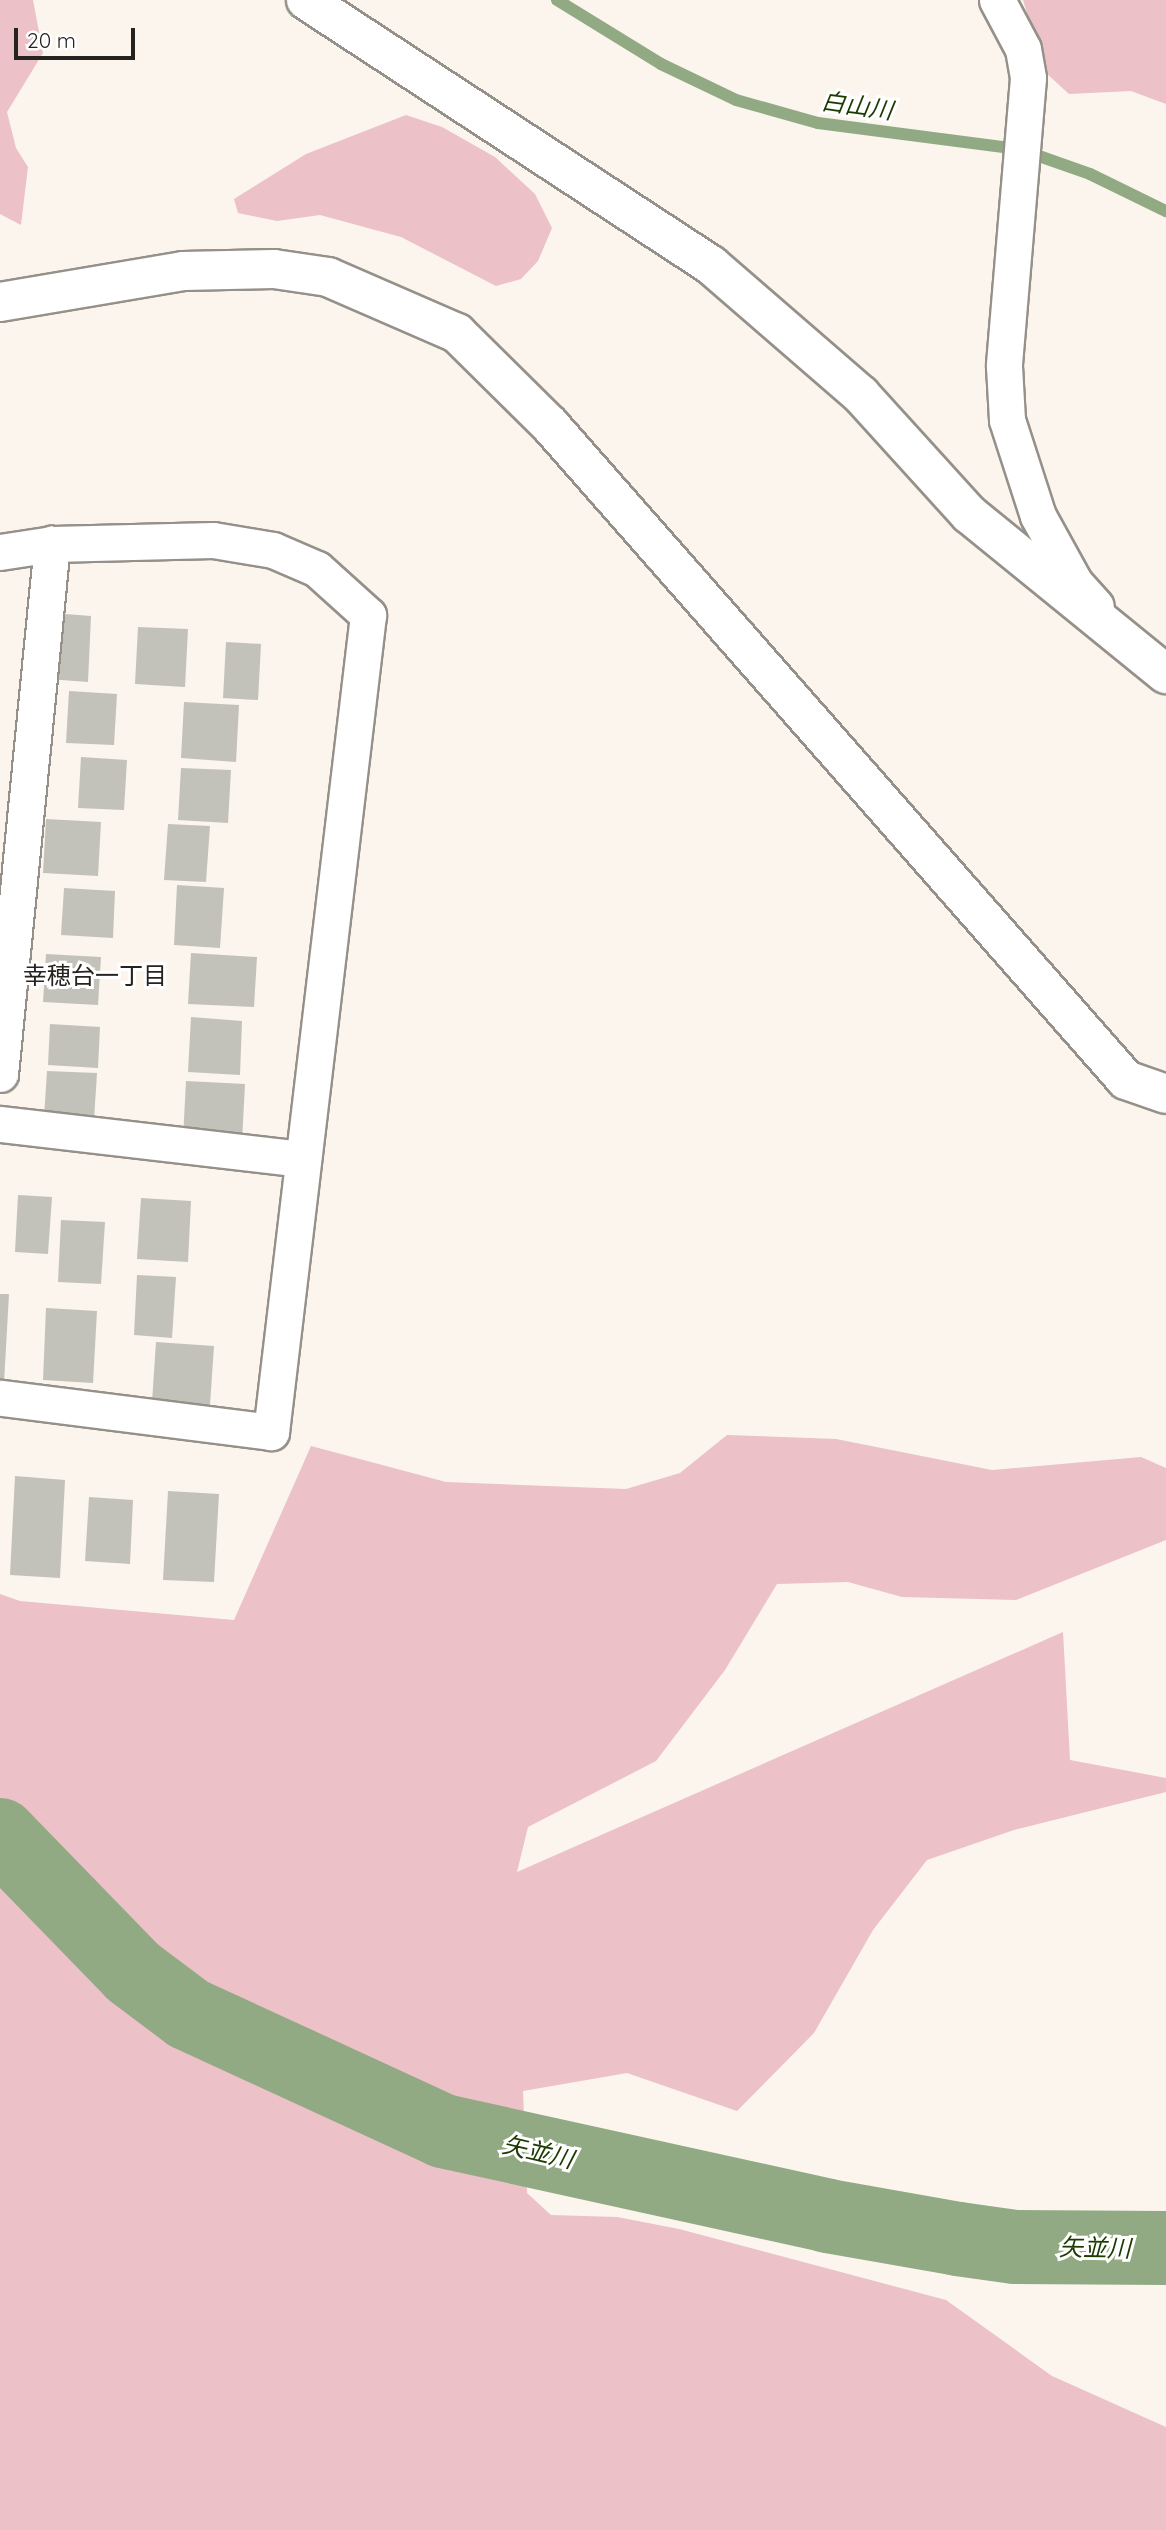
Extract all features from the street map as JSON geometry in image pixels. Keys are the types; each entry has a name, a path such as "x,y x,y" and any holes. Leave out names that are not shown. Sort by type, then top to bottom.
{"street":[{"path":"306,0 711,265 861,395 969,514 1057,588 1123,634"},
{"path":"997,0 1023,49 1025,110 1004,366 1007,420 1038,516 1075,583 1123,634 1166,674"},
{"path":"0,302 183,271 274,269 328,277 457,333 550,425 1126,1080 1166,1094"},
{"path":"0,552 52,544 213,540 273,550 317,569 368,615 271,1432 0,1398"},
{"path":"0,1074 52,544"},
{"path":"0,1124 303,1159"}],"shaded area":[{"path":"0,0 33,0 43,53 7,112 16,148 28,167 21,225 0,214"},
{"path":"1023,0 1166,0 1166,104 1131,91 1069,94 1045,72"},
{"path":"406,115 442,127 495,157 535,194 552,228 538,261 521,279 496,286 401,237 320,215 277,221 238,213 234,199 306,154"},
{"path":"727,1435 836,1439 992,1470 1141,1457 1166,1468 1166,1540 1016,1600 902,1597 848,1582 777,1584 725,1670 656,1761 528,1827 517,1872 1063,1632 1070,1760 1166,1778 1166,1792 1014,1830 927,1860 873,1930 814,2033 737,2111 627,2073 523,2091 527,2193 551,2215 617,2217 679,2229 946,2300 1052,2376 1166,2427 1166,2530 0,2530 0,1594 20,1601 234,1620 311,1446 446,1482 626,1489 680,1473"}],"building":[{"path":"52,613 91,616 88,682 48,679"},
{"path":"138,627 188,629 185,687 135,684"},
{"path":"226,642 261,644 258,700 223,698"},
{"path":"69,691 117,694 114,745 66,743"},
{"path":"184,702 239,705 236,762 181,758"},
{"path":"81,757 127,760 124,810 78,808"},
{"path":"181,768 231,770 228,823 178,820"},
{"path":"46,819 101,822 98,876 43,873"},
{"path":"168,824 210,826 206,882 164,880"},
{"path":"177,885 224,888 220,948 174,945"},
{"path":"64,888 115,891 113,938 61,935"},
{"path":"191,953 257,957 254,1007 188,1004"},
{"path":"46,954 101,957 98,1005 43,1002"},
{"path":"191,1017 242,1021 240,1075 188,1072"},
{"path":"50,1024 100,1027 98,1068 48,1065"},
{"path":"47,1071 97,1073 94,1120 44,1117"},
{"path":"186,1081 245,1084 242,1141 183,1138"},
{"path":"18,1195 52,1197 48,1254 15,1252"},
{"path":"141,1198 191,1201 188,1262 137,1259"},
{"path":"61,1220 105,1222 101,1284 58,1282"},
{"path":"137,1275 176,1277 172,1338 134,1335"},
{"path":"0,1294 9,1294 4,1383 0,1383"},
{"path":"46,1308 97,1311 93,1383 43,1380"},
{"path":"156,1342 214,1346 210,1405 152,1402"},
{"path":"15,1476 65,1480 60,1578 10,1575"},
{"path":"168,1491 219,1494 214,1582 163,1580"},
{"path":"89,1497 133,1500 130,1564 85,1561"}],"waterway":[{"name":"白山川","path":"557,0 661,64 736,100 818,123 1019,149 1090,174 1166,211"},
{"name":"矢並川","path":"0,1835 133,1972 189,2014 443,2131 828,2216 958,2239 1015,2247 1166,2248"}],"district":[{"name":"幸穂台一丁目","path":"95,976"}]}
